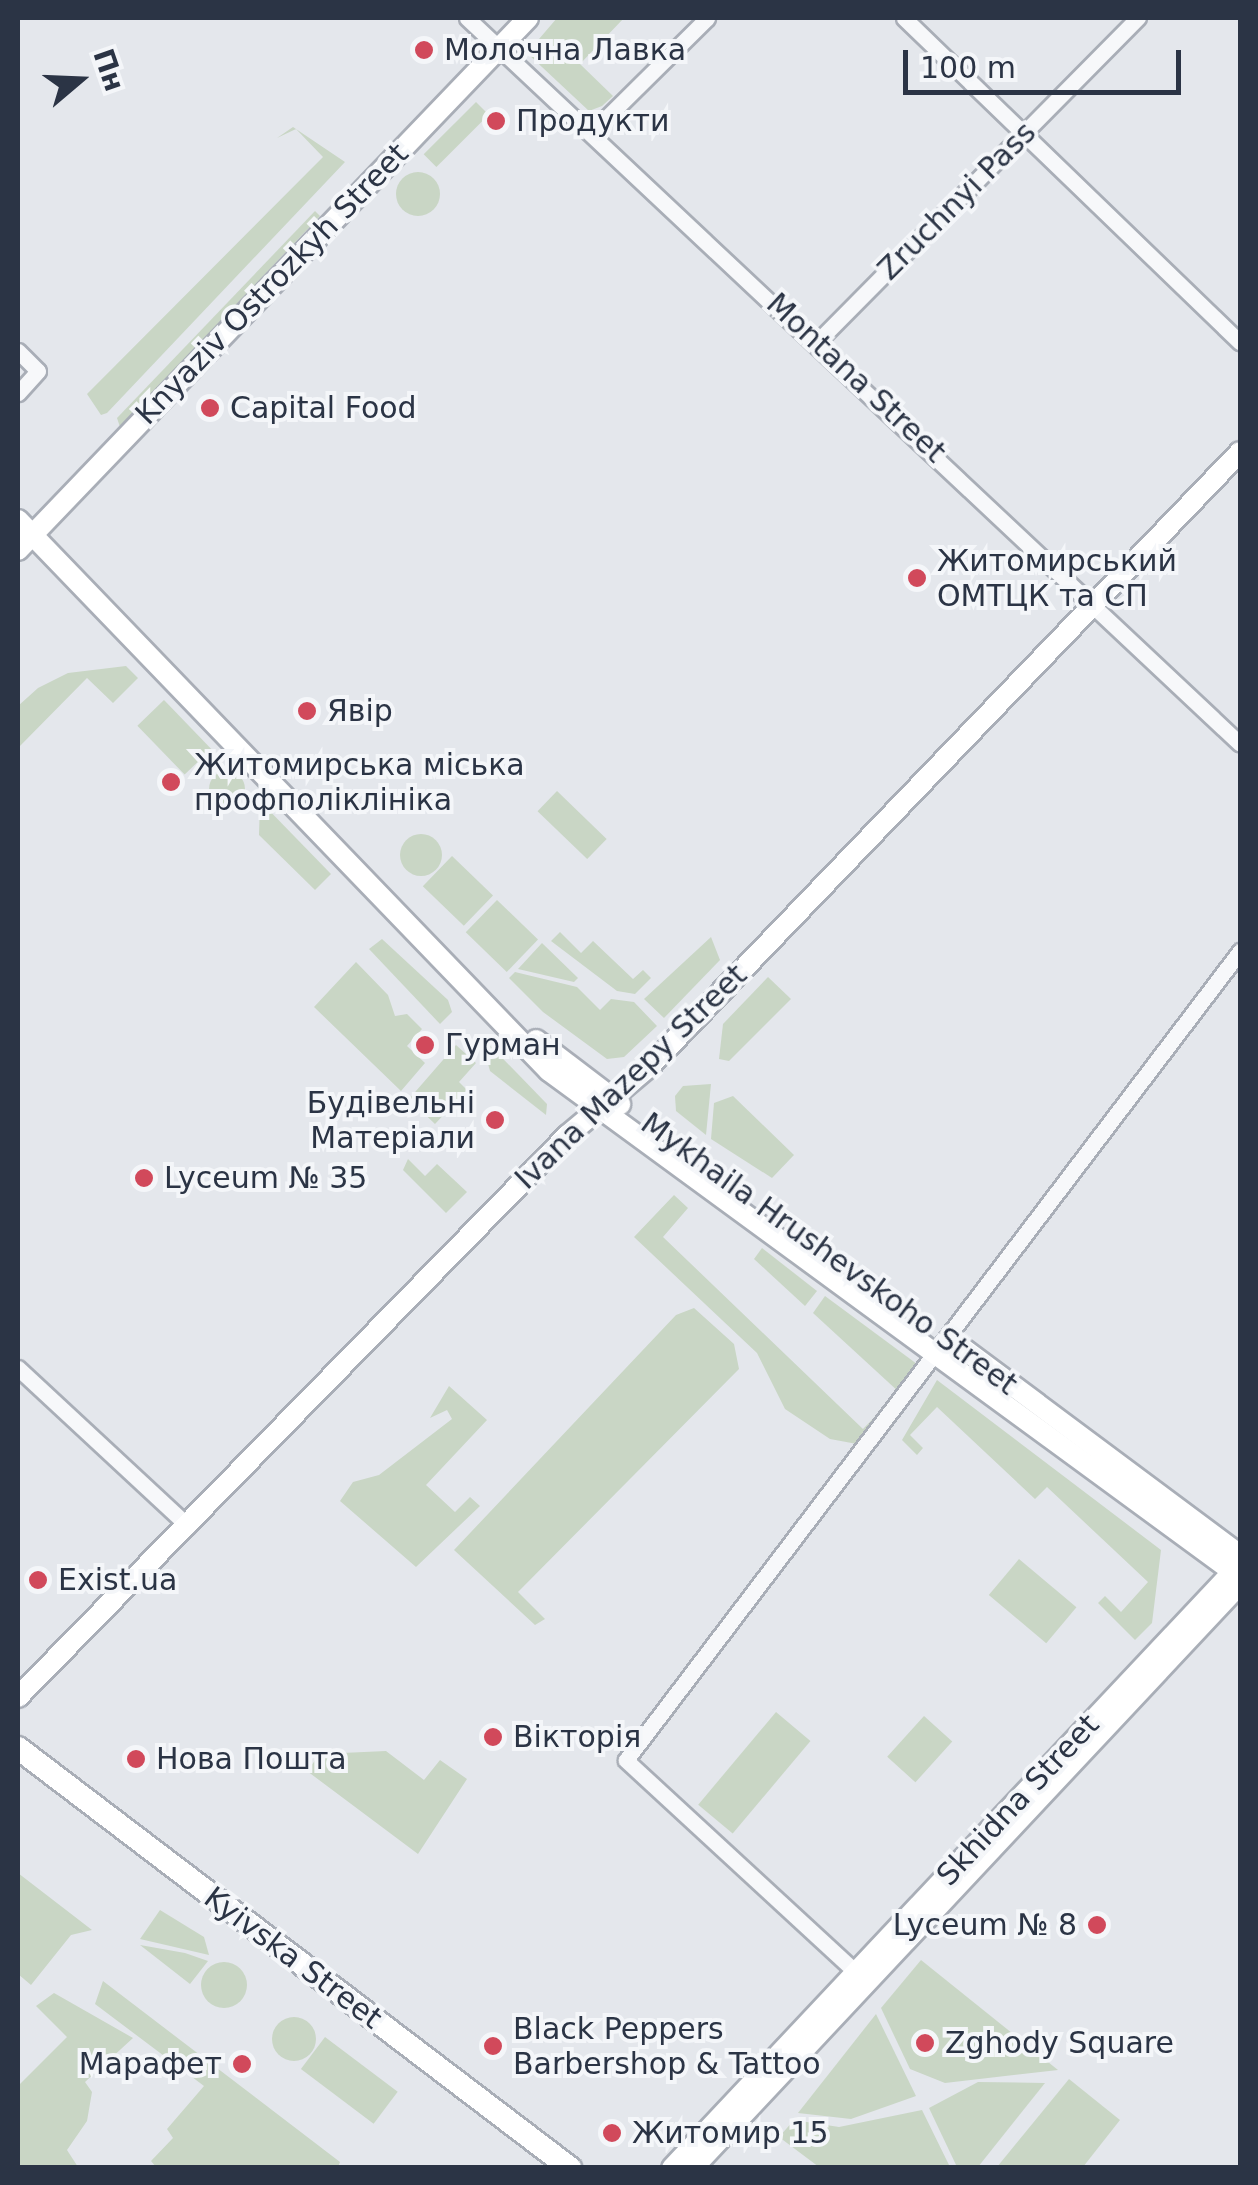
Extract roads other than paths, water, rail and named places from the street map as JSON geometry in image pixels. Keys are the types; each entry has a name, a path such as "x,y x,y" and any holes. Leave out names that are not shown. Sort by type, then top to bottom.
{"main road":[{"name":"Knyaziv Ostrozkyh Street","path":"18,550 30,526 528,18"},
{"name":"Ivana Mazepy Street","path":"18,1698 606,1103 1240,452"},
{"name":"Mykhaila Hrushevskoho Street","path":"18,502 30,526 535,1039 606,1103 945,1344 1239,1570"},
{"name":"Skhidna Street","path":"692,2168 1239,1570"},
{"name":"Kyivska Street","path":"18,1748 570,2168"},
{"name":"Kyivska Street","path":"18,1764 549,2168"},
{"name":"Skhidna Street","path":"672,2168 862,1978"}],"street":[{"name":"Montana Street","path":"467,18 818,341 1240,744"},
{"path":"592,132 707,18"},
{"path":"904,18 1240,342"},
{"name":"Zruchnyi Pass","path":"818,341 1138,18"},
{"path":"18,352 38,371 18,393"},
{"path":"862,1978 626,1760 1240,952"},
{"path":"18,1368 188,1526"}],"place":[{"name":"Молочна Лавка","path":"424,50"},
{"name":"Продукти","path":"496,121"},
{"name":"Capital Food","path":"210,408"},
{"name":"Житомирський ОМТЦК та СП","path":"917,578"},
{"name":"Явір","path":"307,711"},
{"name":"Житомирська міська профполіклініка","path":"171,782"},
{"name":"Гурман","path":"425,1045"},
{"name":"Будівельні Матеріали","path":"495,1120"},
{"name":"Lyceum № 35","path":"144,1178"},
{"name":"Exist.ua","path":"38,1580"},
{"name":"Вікторія","path":"493,1737"},
{"name":"Нова Пошта","path":"136,1759"},
{"name":"Lyceum № 8","path":"1097,1925"},
{"name":"Zghody Square","path":"925,2043"},
{"name":"Black Peppers Barbershop & Tattoo","path":"493,2046"},
{"name":"Марафет","path":"242,2064"},
{"name":"Житомир 15","path":"612,2133"}]}
